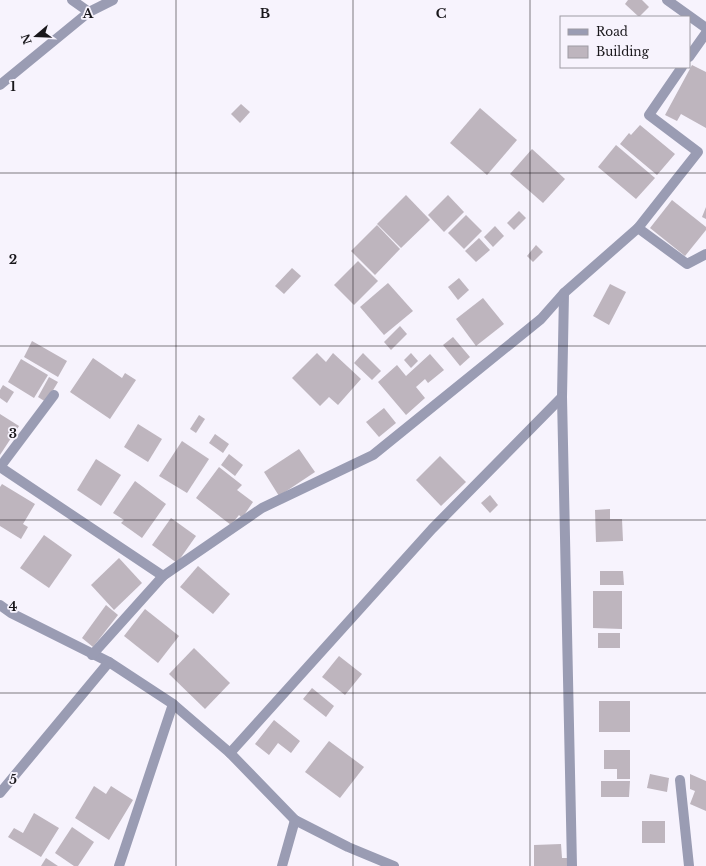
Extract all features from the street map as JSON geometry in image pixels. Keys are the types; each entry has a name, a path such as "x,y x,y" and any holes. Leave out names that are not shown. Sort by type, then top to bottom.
{"street":[{"path":"72,0 89,12"},
{"path":"0,85 89,12 113,0"},
{"path":"666,0 689,16"},
{"path":"690,17 706,28"},
{"path":"690,56 706,33"},
{"path":"92,654 163,576 262,508 373,455 541,318 564,293 638,228 698,152 649,115 681,68"},
{"path":"638,228 686,264 706,254"},
{"path":"564,293 562,398 572,866"},
{"path":"54,395 0,467 163,576"},
{"path":"230,753 432,530 562,398"},
{"path":"0,605 11,614 109,662 174,704 230,753 295,820 348,847 394,866"},
{"path":"0,793 109,662"},
{"path":"119,866 174,704"},
{"path":"680,780 689,866"},
{"path":"282,866 295,820"}],"building":[{"path":"628,0 642,0 649,7 640,16 638,16 625,4"},
{"path":"692,65 706,72 706,128 681,114 677,121 665,115"},
{"path":"241,104 250,112 240,123 231,114"},
{"path":"480,108 517,140 487,175 450,143"},
{"path":"640,125 675,154 657,175 620,144 629,133 631,135"},
{"path":"616,145 655,178 636,199 598,167"},
{"path":"532,149 565,179 543,203 510,174"},
{"path":"406,195 430,220 401,248 377,224"},
{"path":"448,195 464,212 444,232 428,215"},
{"path":"672,200 706,227 706,230 685,256 650,228"},
{"path":"706,207 706,219 702,217"},
{"path":"519,211 526,218 514,230 507,223"},
{"path":"466,215 482,231 464,249 448,233"},
{"path":"377,225 400,249 375,275 351,251"},
{"path":"495,226 504,236 493,247 484,237"},
{"path":"479,238 490,250 476,262 465,251"},
{"path":"536,245 543,252 533,262 527,256"},
{"path":"358,261 378,281 354,305 334,285"},
{"path":"292,268 301,276 284,294 275,286"},
{"path":"459,278 469,290 458,300 448,287"},
{"path":"388,283 413,311 384,335 360,307"},
{"path":"610,284 626,292 609,325 593,316"},
{"path":"483,298 504,324 476,346 456,319"},
{"path":"400,326 407,334 391,350 384,342"},
{"path":"453,337 470,357 460,366 443,345"},
{"path":"32,341 67,361 58,377 24,357"},
{"path":"317,353 326,362 333,353 361,379 338,405 329,397 320,406 292,378"},
{"path":"363,353 381,371 372,380 354,363"},
{"path":"411,353 418,361 411,368 404,360"},
{"path":"430,354 444,370 428,383 425,379 416,387 425,398 406,415 378,382 397,365 406,376"},
{"path":"93,358 122,378 125,373 136,380 110,419 70,392"},
{"path":"21,359 48,375 34,398 8,382"},
{"path":"49,377 58,382 46,402 38,397"},
{"path":"3,385 14,392 7,403 0,398 0,390"},
{"path":"384,408 396,423 379,437 366,422"},
{"path":"0,414 19,426 0,455"},
{"path":"199,415 205,419 196,433 190,429"},
{"path":"138,424 162,439 148,462 124,447"},
{"path":"215,434 229,444 223,453 209,443"},
{"path":"182,441 209,459 187,493 159,476"},
{"path":"299,449 315,472 279,496 264,472"},
{"path":"229,454 243,465 235,476 221,465"},
{"path":"440,456 466,482 441,506 416,480"},
{"path":"96,459 121,475 101,506 77,490"},
{"path":"219,467 242,485 237,490 253,502 242,518 239,515 231,525 196,498"},
{"path":"135,481 166,504 142,538 121,523 124,520 113,513"},
{"path":"2,484 35,504 23,524 28,527 21,539 0,526 0,487"},
{"path":"490,495 498,505 490,513 481,503"},
{"path":"610,509 610,519 622,519 623,541 596,542 595,510"},
{"path":"171,518 196,536 177,563 152,545"},
{"path":"44,535 72,555 49,588 20,568"},
{"path":"119,558 142,583 114,610 91,585"},
{"path":"198,566 230,594 213,614 180,587"},
{"path":"600,571 623,571 624,585 600,585"},
{"path":"593,591 622,591 622,629 593,628"},
{"path":"106,605 118,615 93,647 82,638"},
{"path":"145,609 179,636 158,663 124,636"},
{"path":"598,633 620,633 620,648 598,648"},
{"path":"194,648 230,683 205,709 169,674"},
{"path":"339,656 362,674 345,695 322,677"},
{"path":"312,688 334,706 326,717 303,699"},
{"path":"599,701 630,701 630,732 599,732"},
{"path":"274,720 300,741 291,753 278,743 269,755 255,744"},
{"path":"329,741 364,767 340,798 305,772"},
{"path":"604,750 630,750 630,779 617,779 617,769 604,769"},
{"path":"650,774 669,778 667,792 647,788"},
{"path":"690,774 706,781 706,811 690,804 695,791 690,789"},
{"path":"601,781 630,781 629,797 601,797"},
{"path":"94,786 106,794 111,786 133,800 109,840 75,818"},
{"path":"34,813 59,828 41,857 8,837 14,828 23,833"},
{"path":"642,821 665,821 665,843 642,843"},
{"path":"72,827 94,842 78,866 74,866 55,853"},
{"path":"561,844 562,858 567,858 567,866 534,866 534,845"},
{"path":"46,858 58,866 41,866"}]}
